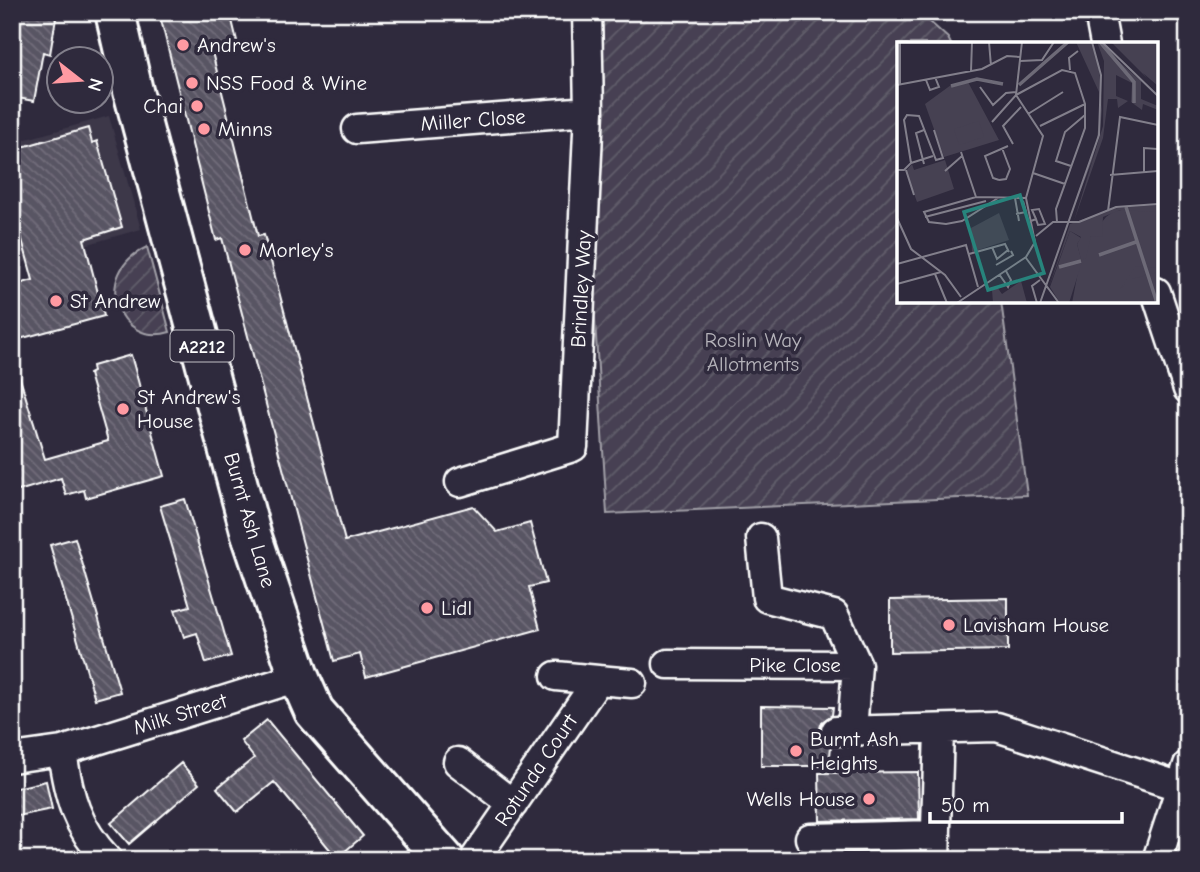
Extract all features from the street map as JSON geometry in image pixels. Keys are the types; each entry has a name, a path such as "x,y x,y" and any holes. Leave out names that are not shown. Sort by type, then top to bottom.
{"main road":[{"name":"Burnt Ash Lane","path":"114,12 251,534 299,677 314,711 445,860"}],"street":[{"name":"Brindley Way","path":"460,482 573,447 589,111 587,12"},
{"path":"1099,12 1105,42"},
{"name":"Miller Close","path":"357,129 589,111"},
{"path":"1158,298 1188,389"},
{"path":"761,538 767,598 834,615 857,665"},
{"name":"Pike Close","path":"668,664 857,665 844,731 997,727 1184,776"},
{"path":"556,676 632,683"},
{"name":"Milk Street","path":"12,758 62,751 299,677"},
{"name":"Rotunda Court","path":"474,860 598,680"},
{"path":"810,838 936,848 939,730"},
{"path":"62,751 68,792 79,821 108,860"},
{"path":"458,762 513,804"},
{"path":"1157,860 1184,776"}],"shaded area":[{"path":"109,116 141,229 12,266 12,143"}],"green space":[{"name":"Roslin Way Allotments","path":"601,12 919,12 948,38 950,42 897,42 897,303 1001,303 1027,495 607,514 591,256 602,165 604,100"},
{"path":"147,247 170,332 152,334 137,329 125,319 118,306 115,290 119,274 129,259"}],"building":[{"path":"12,12 57,12 51,46 46,46 46,53 43,52 34,101 12,97"},
{"path":"159,12 230,12 237,41 211,48 258,236 264,235 345,541 473,506 497,532 530,523 546,583 529,587 540,629 366,677 360,654 334,661 222,238 216,240"},
{"path":"88,128 92,143 97,141 122,227 84,239 104,316 12,341 12,286 33,280 18,225 12,226 12,150"},
{"name":"St Andrew's House","path":"131,355 164,476 86,498 84,490 66,495 61,478 12,493 12,370 17,369 45,459 108,441 89,374 93,372 92,366"},
{"path":"185,499 231,656 206,663 197,633 184,637 175,610 190,606 160,506"},
{"path":"75,538 120,692 95,699 50,545"},
{"name":"Lavisham House","path":"1008,598 1008,650 890,652 890,600"},
{"name":"Burnt Ash Heights","path":"761,706 833,707 832,715 822,722 819,731 822,740 831,746 829,766 761,766"},
{"path":"267,720 363,836 337,858 274,782 237,812 217,788 254,758 241,741"},
{"path":"181,763 199,784 129,844 111,823"},
{"name":"Wells House","path":"918,772 919,819 820,821 819,773"},
{"path":"46,781 52,809 12,817 12,789"}],"place":[{"name":"Andrew's","path":"183,45"},
{"name":"NSS Food & Wine","path":"192,83"},
{"name":"Chai","path":"197,106"},
{"name":"Minns","path":"204,129"},
{"name":"Morley's","path":"245,250"},
{"name":"St Andrew","path":"56,301"},
{"name":"St Andrew's House","path":"123,409"},
{"name":"Lidl","path":"427,608"},
{"name":"Lavisham House","path":"949,625"},
{"name":"Burnt Ash Heights","path":"796,751"},
{"name":"Wells House","path":"869,799"}]}
